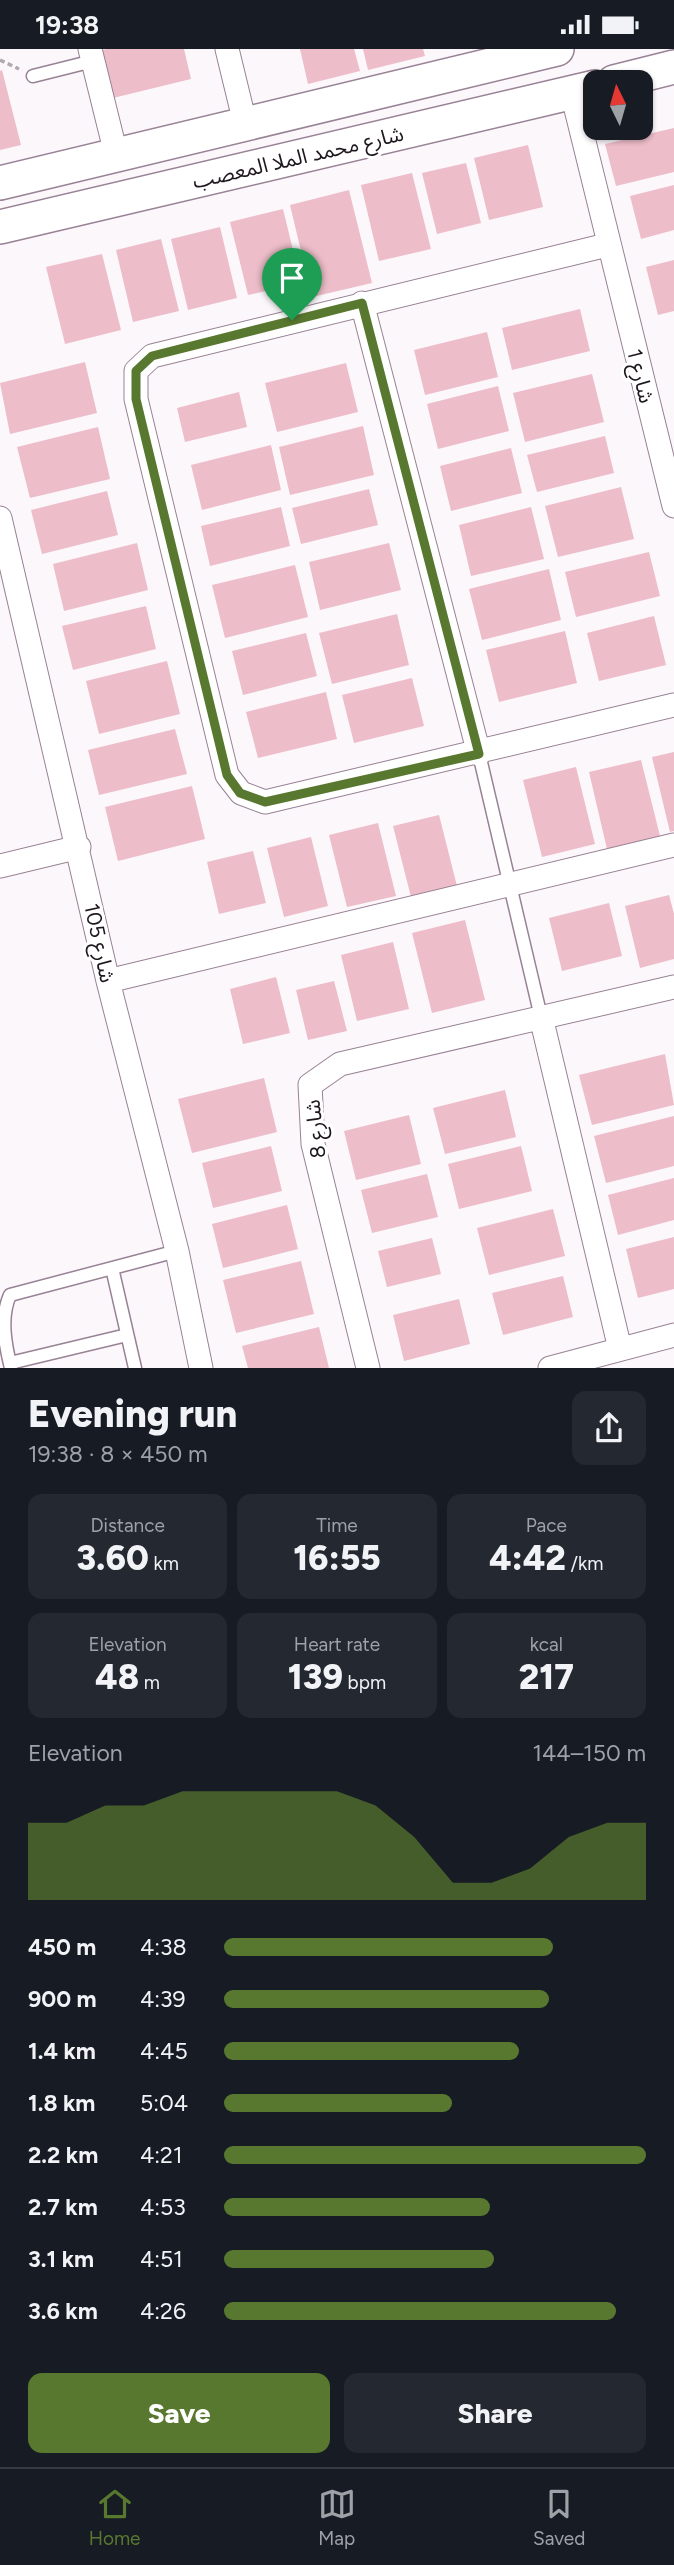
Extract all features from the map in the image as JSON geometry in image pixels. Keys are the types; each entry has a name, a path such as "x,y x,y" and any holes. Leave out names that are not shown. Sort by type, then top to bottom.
{"street":[{"path":"227,49 245,123"},
{"path":"0,183 557,49"},
{"path":"91,55 109,156"},
{"path":"653,72 674,67"},
{"name":"شارع محمد الملا المعصب","path":"0,226 583,90"},
{"name":"شارع 1","path":"591,140 607,245 674,506"},
{"path":"104,202 92,195 86,181 90,167 109,156"},
{"path":"607,245 152,356 136,371 136,399 227,775 240,793 265,802 479,754 674,705"},
{"path":"362,303 479,754"},
{"name":"شارع 105","path":"0,518 8,584 79,848 108,981 177,1251 201,1368"},
{"path":"108,981 674,845"},
{"path":"0,866 79,848"},
{"name":"شارع 8","path":"369,1368 313,1144 310,1084 340,1064 674,986"},
{"path":"541,1017 620,1349"},
{"path":"550,1368 674,1335"}],"lane":[{"path":"33,76 91,55"},
{"path":"479,754 541,1017"},
{"path":"127,1335 10,1366 1,1326 2,1306 10,1295 177,1251"},
{"path":"112,1268 135,1368"}],"building":[{"path":"184,49 191,79 113,98 101,50"},
{"path":"300,49 354,49 360,71 308,84"},
{"path":"363,49 423,49 425,56 368,70"},
{"path":"2,70 21,145 0,150 0,71"},
{"path":"674,128 674,172 616,186 605,144 622,140 653,140 653,133"},
{"path":"528,145 543,207 489,220 474,158"},
{"path":"466,163 481,223 437,234 422,173"},
{"path":"412,173 431,249 379,261 361,185"},
{"path":"674,185 674,230 641,239 630,196"},
{"path":"349,190 372,283 312,297 290,205"},
{"path":"283,209 301,283 248,295 230,222"},
{"path":"220,227 237,298 188,310 171,239"},
{"path":"161,239 179,311 133,322 116,250"},
{"path":"102,254 121,330 65,344 46,267"},
{"path":"674,260 674,311 658,315 646,267"},
{"path":"580,309 590,351 512,370 502,328"},
{"path":"487,332 498,377 425,395 414,350"},
{"path":"85,362 97,413 10,434 0,383"},
{"path":"346,363 358,412 277,432 265,383"},
{"path":"592,374 604,422 525,442 513,393"},
{"path":"498,386 509,431 438,449 427,404"},
{"path":"239,392 247,427 185,442 177,408"},
{"path":"363,426 374,475 290,495 279,447"},
{"path":"98,427 110,479 30,498 17,447"},
{"path":"605,436 614,473 537,492 527,455"},
{"path":"271,445 281,490 202,510 191,465"},
{"path":"511,448 522,493 451,511 440,466"},
{"path":"621,487 634,539 558,557 545,506"},
{"path":"369,489 378,525 301,544 292,508"},
{"path":"107,491 118,535 42,554 31,510"},
{"path":"281,507 290,546 210,566 201,526"},
{"path":"531,507 544,559 471,576 459,525"},
{"path":"137,543 148,590 64,611 53,564"},
{"path":"389,543 401,590 320,610 309,562"},
{"path":"649,552 660,596 576,617 565,572"},
{"path":"295,565 308,617 225,638 212,585"},
{"path":"549,569 561,620 482,640 469,589"},
{"path":"146,606 156,649 73,670 62,626"},
{"path":"397,614 409,665 332,684 319,633"},
{"path":"654,616 666,665 599,681 587,633"},
{"path":"565,631 577,683 499,702 486,650"},
{"path":"306,633 317,676 243,695 232,651"},
{"path":"167,661 180,714 99,734 86,681"},
{"path":"412,678 424,726 354,743 342,695"},
{"path":"326,692 337,739 258,758 246,712"},
{"path":"175,729 187,774 99,795 88,750"},
{"path":"674,752 674,831 670,832 652,757"},
{"path":"641,760 660,836 607,849 589,772"},
{"path":"576,767 595,844 542,857 523,780"},
{"path":"192,786 205,839 118,861 105,807"},
{"path":"439,815 457,886 411,897 393,826"},
{"path":"378,823 396,896 347,907 329,835"},
{"path":"311,837 328,906 284,917 267,848"},
{"path":"253,851 266,903 219,914 207,862"},
{"path":"669,895 674,914 674,959 640,968 625,906"},
{"path":"609,903 622,956 562,971 549,918"},
{"path":"465,920 485,1000 432,1013 412,933"},
{"path":"393,942 409,1009 357,1021 341,955"},
{"path":"276,977 290,1033 243,1044 230,989"},
{"path":"334,981 347,1031 308,1040 296,990"},
{"path":"665,1054 674,1105 592,1125 579,1075"},
{"path":"264,1078 277,1132 192,1153 178,1099"},
{"path":"505,1090 516,1137 445,1154 433,1108"},
{"path":"409,1115 421,1164 356,1180 344,1131"},
{"path":"674,1116 674,1166 606,1183 594,1136"},
{"path":"271,1146 282,1191 213,1208 202,1163"},
{"path":"521,1146 532,1191 459,1209 448,1164"},
{"path":"427,1174 438,1217 372,1233 361,1190"},
{"path":"674,1178 674,1220 618,1235 608,1195"},
{"path":"287,1205 298,1249 223,1268 212,1224"},
{"path":"553,1209 565,1256 489,1275 477,1228"},
{"path":"674,1237 674,1289 638,1298 626,1249"},
{"path":"432,1238 441,1274 387,1287 378,1251"},
{"path":"301,1261 314,1314 236,1333 223,1280"},
{"path":"563,1276 573,1317 503,1335 492,1293"},
{"path":"459,1299 470,1344 404,1361 393,1315"},
{"path":"319,1327 329,1368 248,1368 242,1346"}],"route":[{"path":"362,303 479,754 265,802 240,793 227,775 136,399 136,371 152,356 292,320 362,303"}]}
